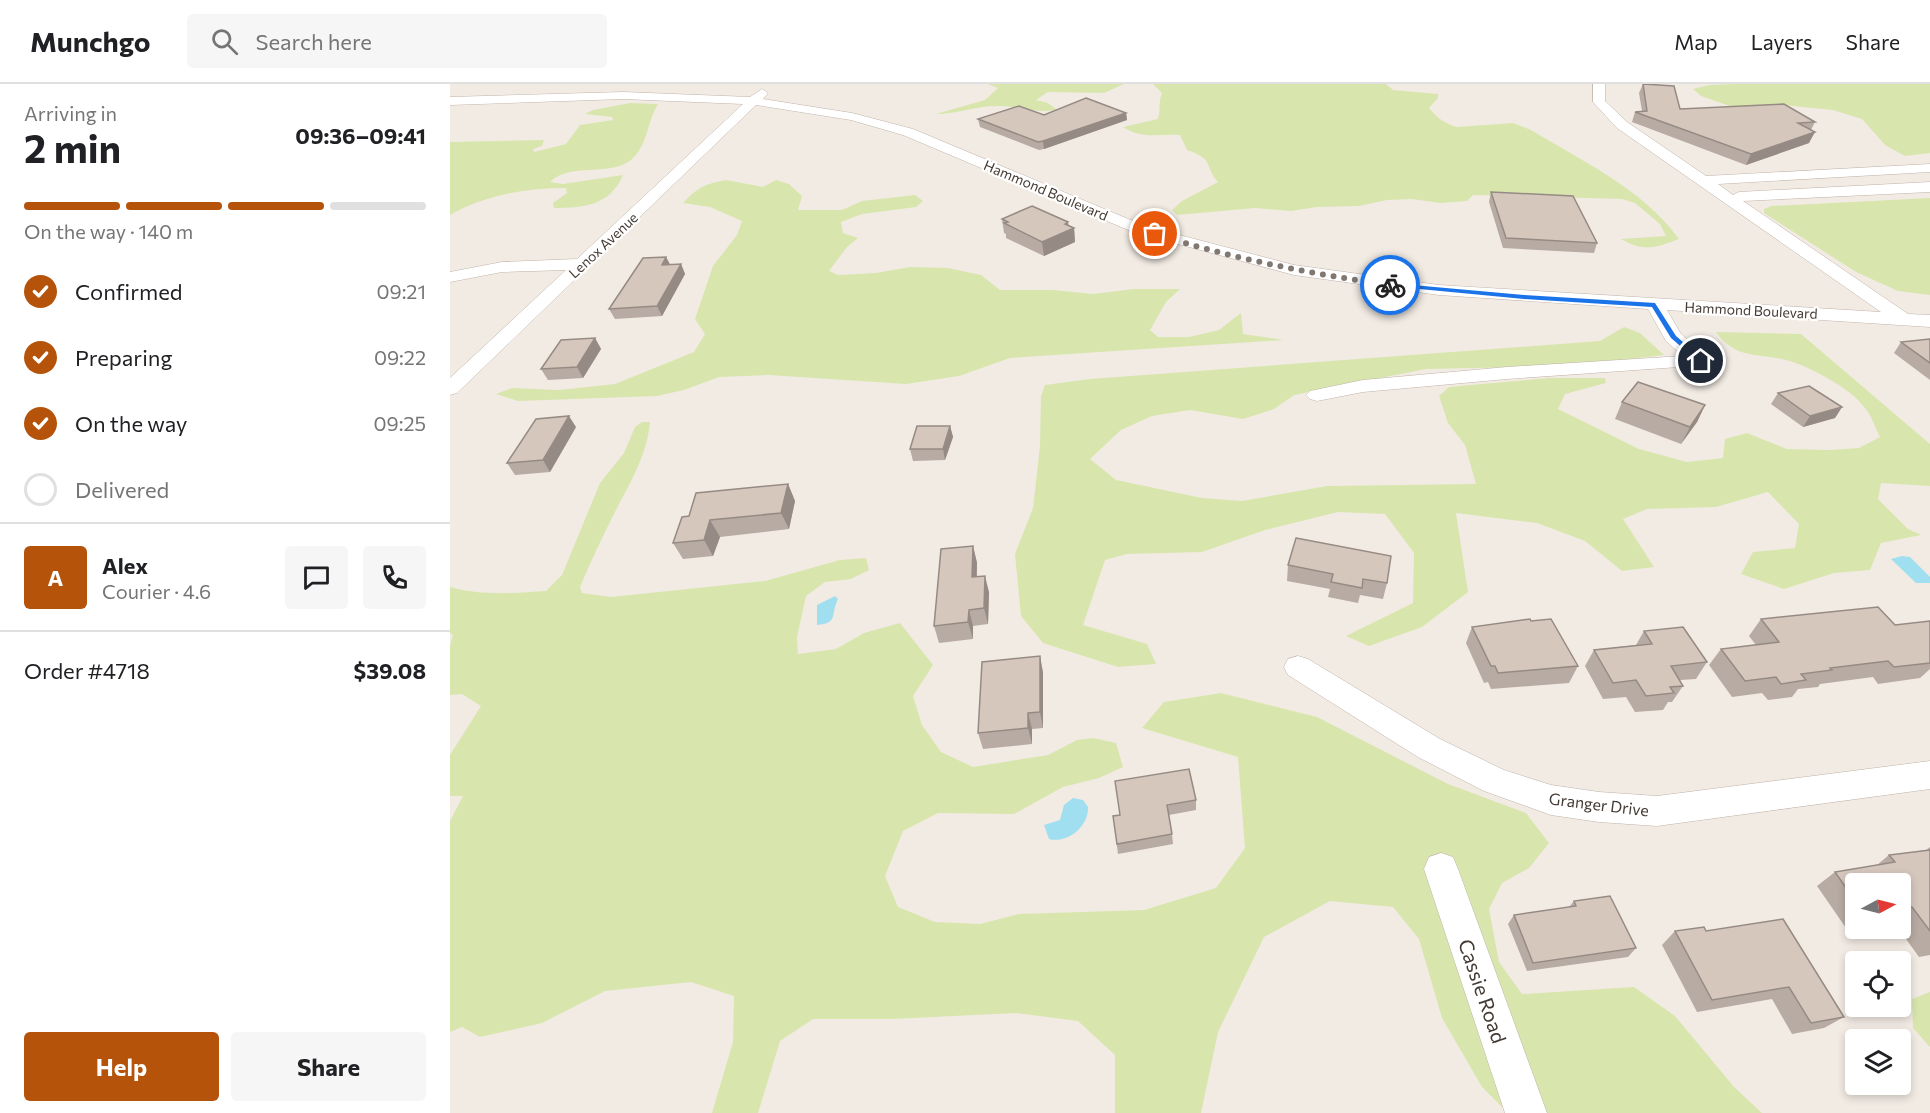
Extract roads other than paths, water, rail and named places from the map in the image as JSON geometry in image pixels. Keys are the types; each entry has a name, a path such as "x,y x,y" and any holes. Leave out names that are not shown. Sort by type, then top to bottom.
{"street":[{"path":"450,89 572,84"},
{"path":"633,94 642,84"},
{"name":"Lenox Avenue","path":"450,389 772,84"},
{"path":"1599,84 1599,102 1622,125 1904,319"},
{"name":"Hammond Boulevard","path":"450,101 633,94 754,99 825,109 876,121 908,132 1139,229 1294,270 1389,284 1512,296 1930,321"},
{"path":"1701,181 1930,168"},
{"path":"1726,198 1930,187"},
{"path":"450,277 502,267 582,264"},
{"path":"1317,394 1363,386 1507,373 1676,363 1699,358 1673,337 1655,305"},
{"name":"Granger Drive","path":"1298,667 1429,748 1495,781 1551,800 1599,807 1657,811 1930,774"},
{"name":"Cassie Road","path":"1441,868 1526,1113"}],"water":[{"path":"1902,556 1910,557 1930,577 1930,583 1916,583 1891,559"},
{"path":"835,596 838,599 833,617 824,624 817,625 817,605"},
{"path":"1073,798 1083,800 1088,807 1085,821 1070,836 1056,840 1049,839 1044,825 1060,820 1064,805"}]}
